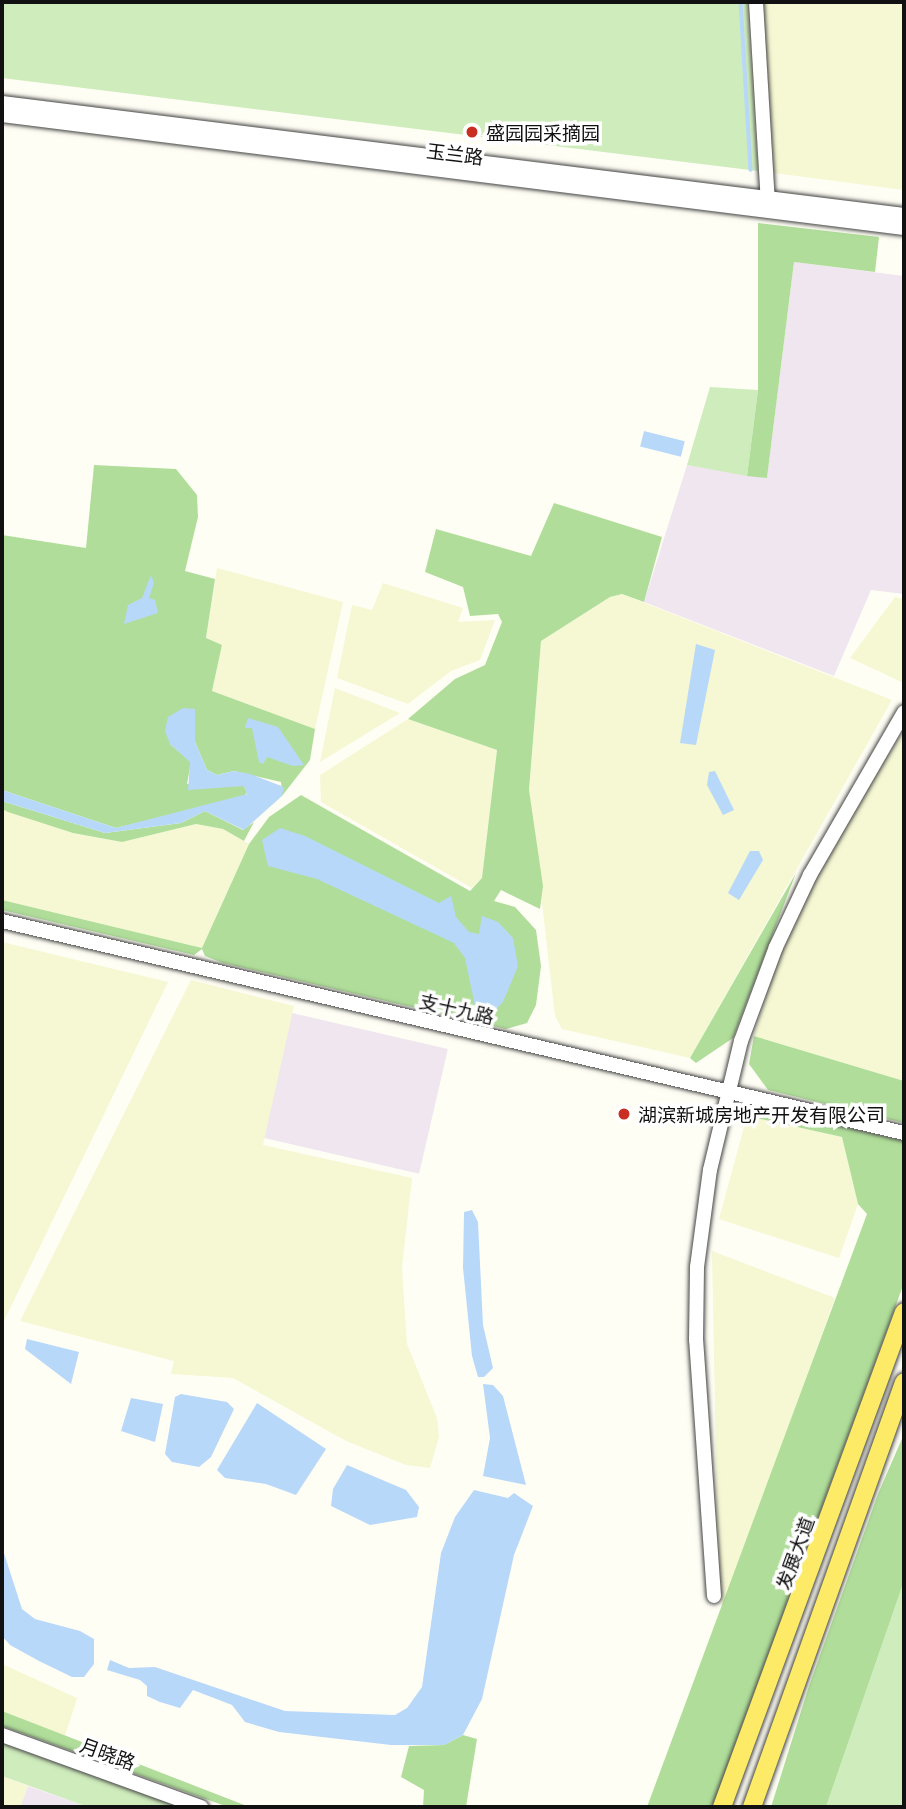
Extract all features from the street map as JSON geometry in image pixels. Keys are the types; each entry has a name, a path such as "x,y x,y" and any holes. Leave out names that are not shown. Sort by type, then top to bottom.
{"main road":[{"name":"发展大道","path":"722,1807 904,1312"},
{"path":"752,1807 904,1382"}],"street":[{"path":"757,2 768,204"},
{"name":"玉兰路","path":"2,103 768,204 904,228"},
{"name":"玉兰路","path":"2,115 768,204 904,215"},
{"path":"714,1596 699,1426 697,1267 708,1181 741,1041 776,947 817,862 904,712"},
{"name":"支十九路","path":"2,921 904,1133"},
{"name":"月晓路","path":"2,1735 201,1807"}],"shaded area":[{"path":"794,262 904,276 904,594 871,590 834,676 644,602 687,465 767,478"},
{"path":"292,1013 448,1049 419,1174 263,1138"},
{"path":"28,1786 88,1807 20,1807"}],"green space":[{"path":"2,2 747,2 758,171 2,78"},
{"path":"747,2 904,2 904,190 758,171"},
{"path":"758,223 879,237 875,272 794,262 767,478 747,476 758,390"},
{"path":"710,387 758,390 747,476 687,465"},
{"path":"94,465 176,469 197,495 198,517 185,571 215,579 206,638 222,645 212,691 315,729 310,760 282,796 281,782 234,771 217,775 207,770 195,742 195,709 170,744 191,762 187,784 244,786 247,793 241,798 116,828 2,790 2,535 86,548"},
{"path":"554,503 662,537 644,602 622,594 610,597 541,641 529,790 543,886 540,909 501,890 494,901 515,907 536,930 541,966 536,1005 527,1023 506,1029 223,963 205,956 202,949 194,955 2,910 2,900 202,948 249,844 269,817 301,795 470,891 482,878 497,750 408,719 455,679 485,665 502,622 498,614 470,616 463,587 425,572 436,529 531,556"},
{"path":"217,568 343,602 315,729 212,691 222,645 206,639"},
{"path":"383,583 463,608 458,622 495,620 480,660 451,671 408,704 337,678 352,605 372,610"},
{"path":"622,594 892,700 690,1058 562,1029 555,1016 529,790 541,641 610,597"},
{"path":"895,597 904,599 904,683 850,658"},
{"path":"335,688 400,713 320,762"},
{"path":"408,719 497,750 482,878 472,888 321,802 320,775"},
{"path":"904,730 904,1081 754,1036 777,961 825,857"},
{"path":"2,801 105,833 181,823 205,811 243,830 254,822 244,841 223,829 196,824 122,842 73,833 8,812 2,809"},
{"path":"2,809 73,833 122,842 196,824 223,829 249,844 202,948 2,900"},
{"path":"796,873 733,1038 696,1063 690,1058"},
{"path":"2,942 168,982 2,1325"},
{"path":"191,980 294,1006 263,1145 412,1178 402,1267 407,1344 437,1418 439,1437 430,1468 406,1465 346,1441 233,1378 171,1374 174,1361 20,1321"},
{"path":"754,1036 904,1081 904,1123 768,1090 749,1064"},
{"path":"755,1106 904,1141 904,1283 712,1807 647,1807 867,1214 858,1204 842,1137 747,1116"},
{"path":"747,1116 842,1137 858,1204 839,1258 719,1219"},
{"path":"712,1251 835,1298 722,1611 717,1512"},
{"path":"904,1434 904,1581 826,1807 771,1807 809,1686 878,1494"},
{"path":"904,1581 904,1807 826,1807"},
{"path":"2,1664 77,1698 65,1736 2,1711"},
{"path":"2,1711 247,1806 267,1807 228,1807 2,1726"},
{"path":"463,1735 477,1739 466,1807 423,1807 424,1790 401,1777 409,1746 444,1745"},
{"path":"2,1743 180,1807 88,1807 2,1776"},
{"path":"2,1776 28,1786 20,1807 2,1807"}],"water":[{"path":"644,431 685,441 681,457 640,447"},
{"path":"151,575 154,583 149,598 155,600 158,613 124,624 128,605 142,598"},
{"path":"696,644 715,650 696,745 680,743"},
{"path":"183,708 195,709 195,742 207,770 217,775 234,771 250,774 284,787 282,796 244,830 205,811 181,823 105,833 2,801 2,790 116,828 247,794 244,786 188,790 190,762 170,744 165,731 168,717"},
{"path":"248,718 278,727 304,765 293,766 267,757 263,764 259,762 252,728 245,728"},
{"path":"715,771 734,810 723,815 707,785 709,772"},
{"path":"280,828 305,836 439,903 451,896 456,917 469,932 479,934 482,916 498,922 513,938 518,966 503,1002 492,1013 475,1006 465,958 454,943 317,879 268,866 262,840"},
{"path":"750,851 759,851 763,860 739,900 728,893"},
{"path":"472,1210 478,1222 483,1325 493,1368 484,1377 478,1377 472,1356 463,1268 464,1212"},
{"path":"27,1339 79,1352 71,1384 25,1349"},
{"path":"483,1384 493,1385 503,1396 526,1485 483,1476 490,1438"},
{"path":"181,1394 227,1402 234,1409 211,1457 199,1467 172,1462 165,1454 175,1397"},
{"path":"131,1398 163,1404 155,1442 121,1431"},
{"path":"257,1403 326,1449 296,1495 266,1484 225,1478 217,1470"},
{"path":"347,1465 406,1490 419,1507 417,1517 370,1525 331,1506 333,1489"},
{"path":"474,1490 508,1498 514,1493 533,1506 514,1555 482,1699 463,1735 444,1745 391,1745 279,1732 245,1722 232,1705 193,1690 180,1708 160,1702 147,1696 147,1686 140,1680 107,1670 110,1660 129,1668 155,1667 285,1711 395,1715 407,1708 422,1687 441,1553 455,1517"},
{"path":"2,1547 22,1609 35,1619 80,1631 94,1639 94,1664 84,1677 72,1677 39,1661 10,1645 2,1636"}],"waterway":[{"path":"741,2 751,170"}],"place":[{"name":"盛园园采摘园","path":"472,132"},
{"name":"湖滨新城房地产开发有限公司","path":"624,1114"}]}
